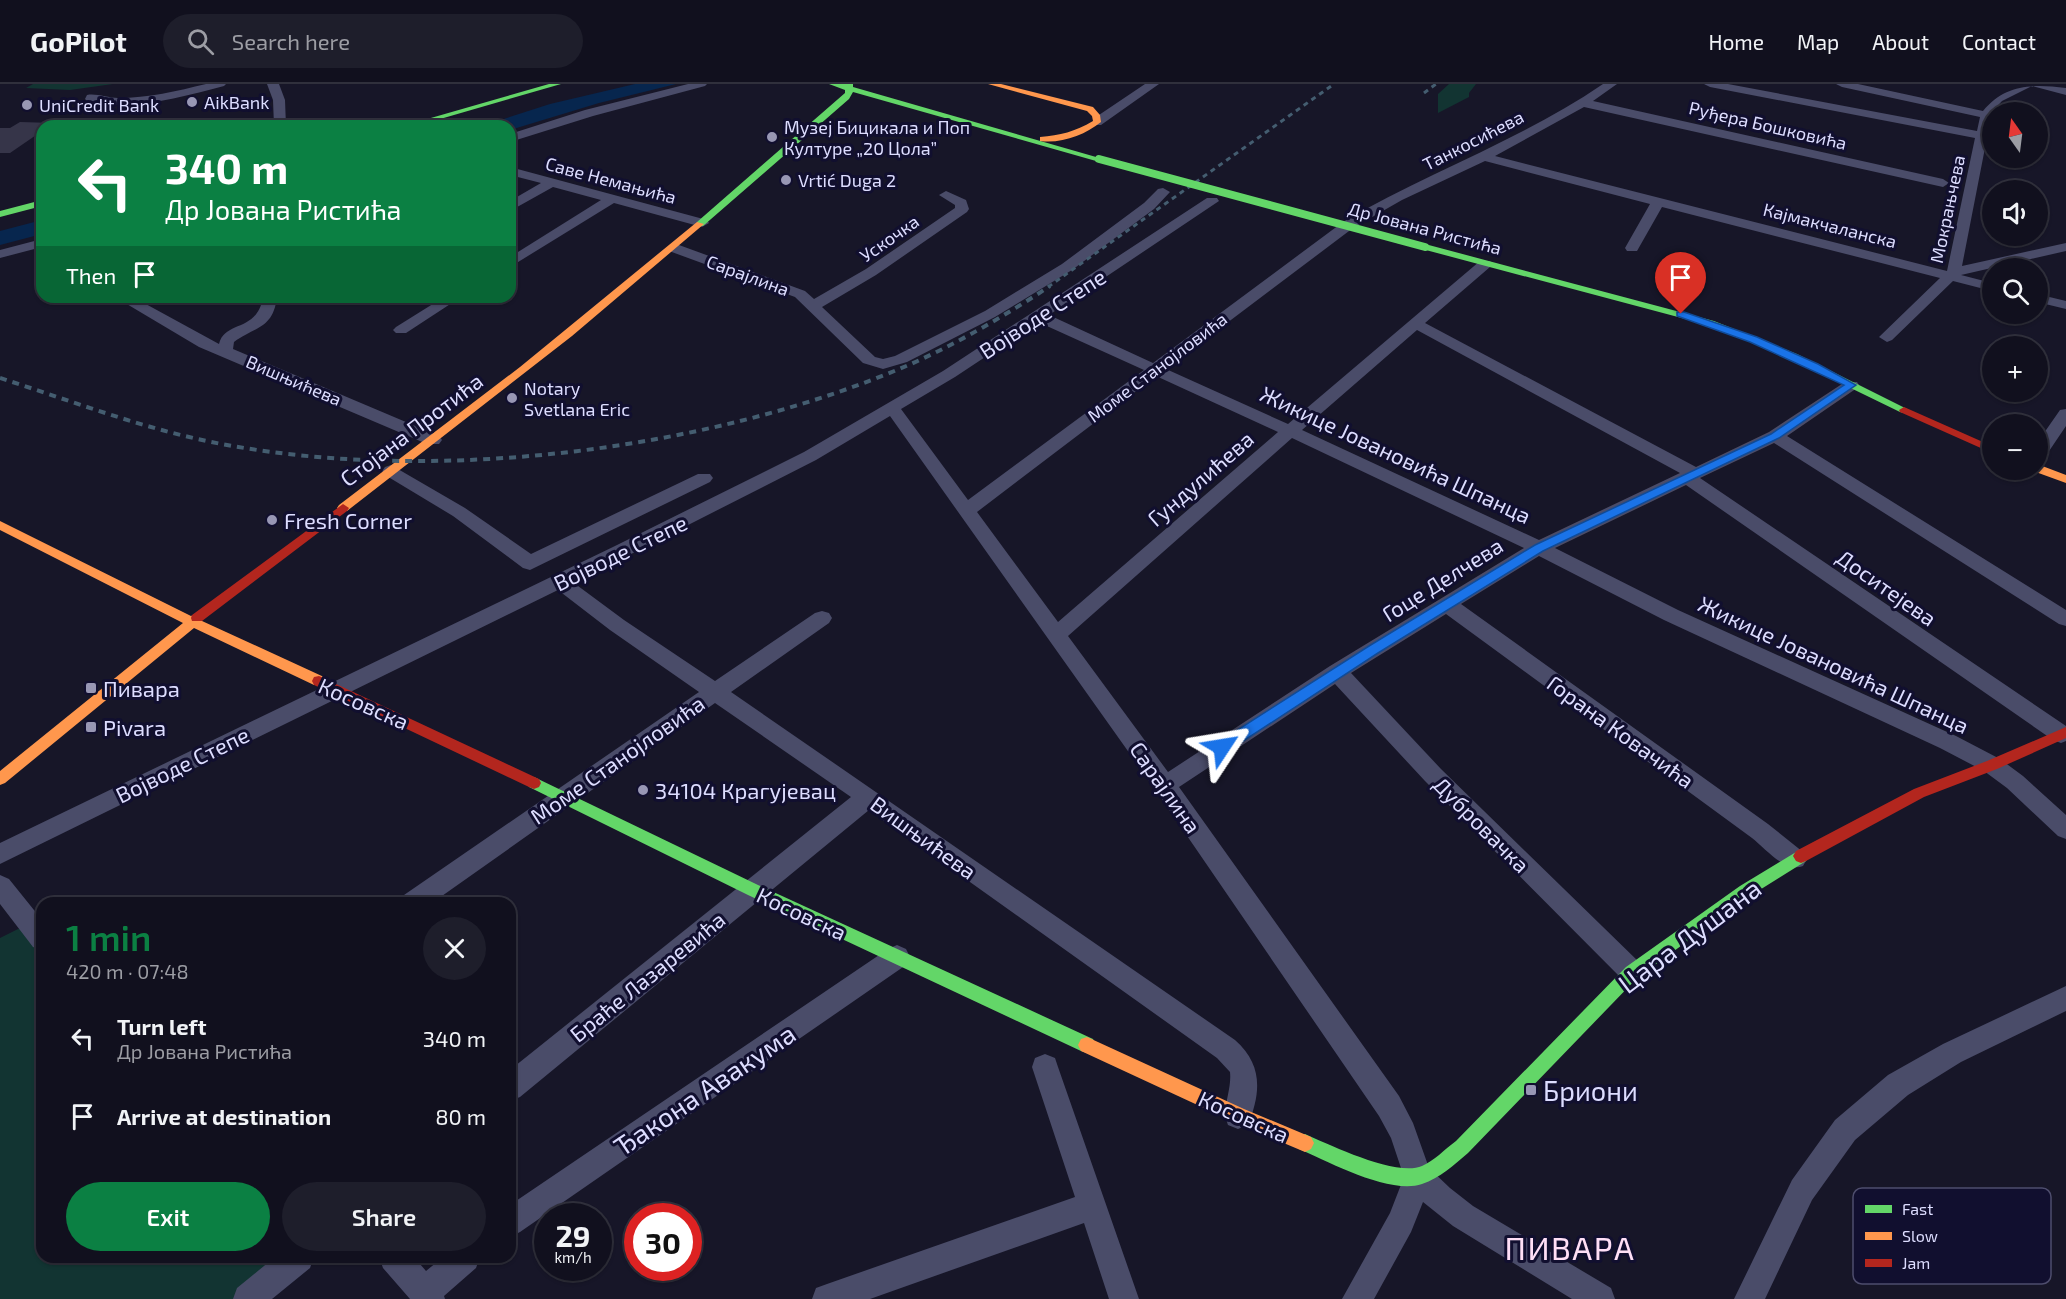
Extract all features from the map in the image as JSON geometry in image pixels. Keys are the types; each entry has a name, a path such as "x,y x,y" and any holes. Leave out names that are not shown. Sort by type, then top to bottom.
{"street":[{"path":"107,90 91,97 101,101 129,100 220,84"},
{"path":"273,84 279,100 280,120"},
{"path":"516,136 589,113 701,84"},
{"path":"833,84 838,102"},
{"name":"Др Јована Ристића","path":"833,84 1485,264 1711,323 1793,356 1982,445"},
{"path":"992,84 1090,109 1111,108 1123,104"},
{"path":"1095,157 1080,145 1079,137 1091,126 1153,84"},
{"name":"Танкосићева","path":"1348,225 1385,203 1484,157 1584,103 1611,84"},
{"path":"1710,84 1981,135"},
{"path":"1842,84 1982,114"},
{"path":"1996,102 2028,84"},
{"path":"2037,84 2066,92"},
{"path":"430,120 563,85"},
{"path":"452,120 563,85"},
{"name":"Стојана Протића","path":"0,779 193,621 433,440 674,248 846,97 849,87"},
{"name":"Руђера Бошковића","path":"1584,103 1943,183"},
{"path":"1019,136 1051,140 1091,126 1096,116 1090,109"},
{"name":"Мокрањчева","path":"1887,337 1952,274 1982,131"},
{"name":"Кајмакчаланска","path":"1484,157 1952,274 1982,284"},
{"name":"Саве Немањића","path":"516,173 702,223"},
{"path":"516,203 552,182"},
{"name":"Војводе Степе","path":"869,360 890,363 990,314 1067,267 1149,206 1163,192"},
{"name":"Ускочка","path":"813,306 862,278 962,209 961,203 946,195"},
{"path":"516,259 613,198"},
{"name":"Војводе Степе","path":"0,854 560,582 774,475 893,409 1212,201"},
{"path":"1632,248 1658,202"},
{"path":"0,214 36,205"},
{"name":"Моме Станојловића","path":"967,510 1348,225"},
{"path":"0,254 36,245"},
{"path":"1952,274 2066,247"},
{"name":"Сарајлина","path":"674,248 791,289 813,306 869,360"},
{"name":"Гундулићева","path":"1057,635 1485,264"},
{"path":"2048,301 2066,305"},
{"path":"132,303 204,344 225,351"},
{"name":"Вишњићева","path":"269,303 264,318 226,340 225,351 433,440"},
{"path":"401,330 444,303"},
{"name":"Жикице Јовановића Шпанца","path":"1038,316 1539,548 1671,615 1948,741 1992,765 2015,782 2066,829"},
{"name":"Доситејева","path":"1416,324 1690,475 1927,644 2063,733"},
{"name":"Гоце Делчева","path":"1165,785 1338,672 1539,548 1775,436 1851,385"},
{"name":"Сарајлина","path":"893,409 1165,785 1389,1106 1403,1133 1418,1177"},
{"path":"2048,440 2066,414"},
{"path":"1775,436 2066,619"},
{"path":"391,471 459,512 530,563 704,478"},
{"path":"2048,472 2066,479"},
{"name":"Косовска","path":"0,525 335,690 563,796 753,890 1238,1115 1358,1165 1390,1174 1418,1177"},
{"name":"Вишњићева","path":"560,582 662,659 714,691 868,797 1237,1057 1245,1071 1238,1115"},
{"name":"Горана Ковачића","path":"1446,604 1760,831 1795,859"},
{"name":"Моме Станојловића","path":"421,897 563,796 822,618"},
{"name":"Дубровачка","path":"1338,672 1433,775 1632,972"},
{"name":"Цара Душана","path":"1418,1177 1432,1170 1462,1147 1632,972 1685,933 1795,859 1919,793 1992,765 2063,733"},
{"name":"Браће Лазаревића","path":"516,1082 868,797"},
{"path":"0,886 36,931"},
{"name":"Ђакона Авакума","path":"516,1218 897,957"},
{"path":"1749,1299 1802,1190 1845,1130 1907,1080 1952,1053 2066,998"},
{"path":"1045,1067 1124,1299"},
{"path":"1357,1299 1401,1222 1418,1177 1463,1216 1599,1299"},
{"path":"827,1299 1091,1206"},
{"path":"248,1299 292,1263"},
{"path":"399,1263 428,1296 459,1263"}],"green space":[{"path":"33,84 113,84 70,90 26,88"},
{"path":"1449,84 1476,84 1469,93 1469,97 1438,113 1438,94"},
{"path":"22,927 36,942 36,1263 292,1263 248,1299 0,1299 0,938"}],"water":[{"path":"635,84 676,84 599,103 516,128 516,120 501,120 550,104"},
{"path":"36,222 36,236 0,245 0,231"}],"building":[{"path":"20,122 36,122 36,135 10,153 0,153 0,128 10,128"}],"railway":[{"path":"1048,287 1334,84"},
{"path":"1424,93 1436,84"},
{"path":"0,378 169,432 227,445 310,456 396,461 485,459 575,451 664,438 750,418 833,394 911,364 947,347 1000,318 1050,286"}],"traffic: fast":[{"path":"428,120 557,84"},
{"path":"833,84 1099,159"},
{"path":"700,224 846,97 849,93 849,84"},
{"path":"1099,159 1425,247"},
{"path":"0,214 36,205"},
{"path":"1425,247 1711,323 1793,356 1904,410"},
{"path":"534,783 753,890 1087,1045"},
{"path":"1305,1143 1345,1160 1395,1176 1420,1176 1431,1171 1462,1147 1632,972 1745,891 1801,856"}],"traffic: slow":[{"path":"992,84 1090,109 1096,115 1097,122 1078,132 1064,137 1043,139"},
{"path":"343,508 524,369 700,224"},
{"path":"2048,472 2066,479"},
{"path":"0,525 176,614 319,681"},
{"path":"0,779 197,618"},
{"path":"1087,1045 1238,1115 1305,1143"}],"traffic: jam":[{"path":"1904,410 1982,445"},
{"path":"197,618 343,508"},
{"path":"319,681 534,783"},
{"path":"1801,856 1919,793 1992,765 2066,732"}],"place":[{"name":"AikBank","path":"192,102"},
{"name":"UniCredit Bank","path":"27,105"},
{"name":"Музеј Бицикала и Поп Културе „20 Цола”","path":"772,137"},
{"name":"Vrtić Duga 2","path":"786,180"},
{"name":"Notary Svetlana Eric","path":"512,398"},
{"name":"Fresh Corner","path":"272,520"},
{"name":"Пивара","path":"91,688"},
{"name":"Pivara","path":"91,727"},
{"name":"34104 Крагујевац","path":"643,790"},
{"name":"Бриони","path":"1531,1090"}],"district":[{"name":"ПИВАРА","path":"1570,1247"}],"route":[{"path":"1222,747 1374,649 1539,548 1775,436 1851,385 1754,339 1681,314"}]}
